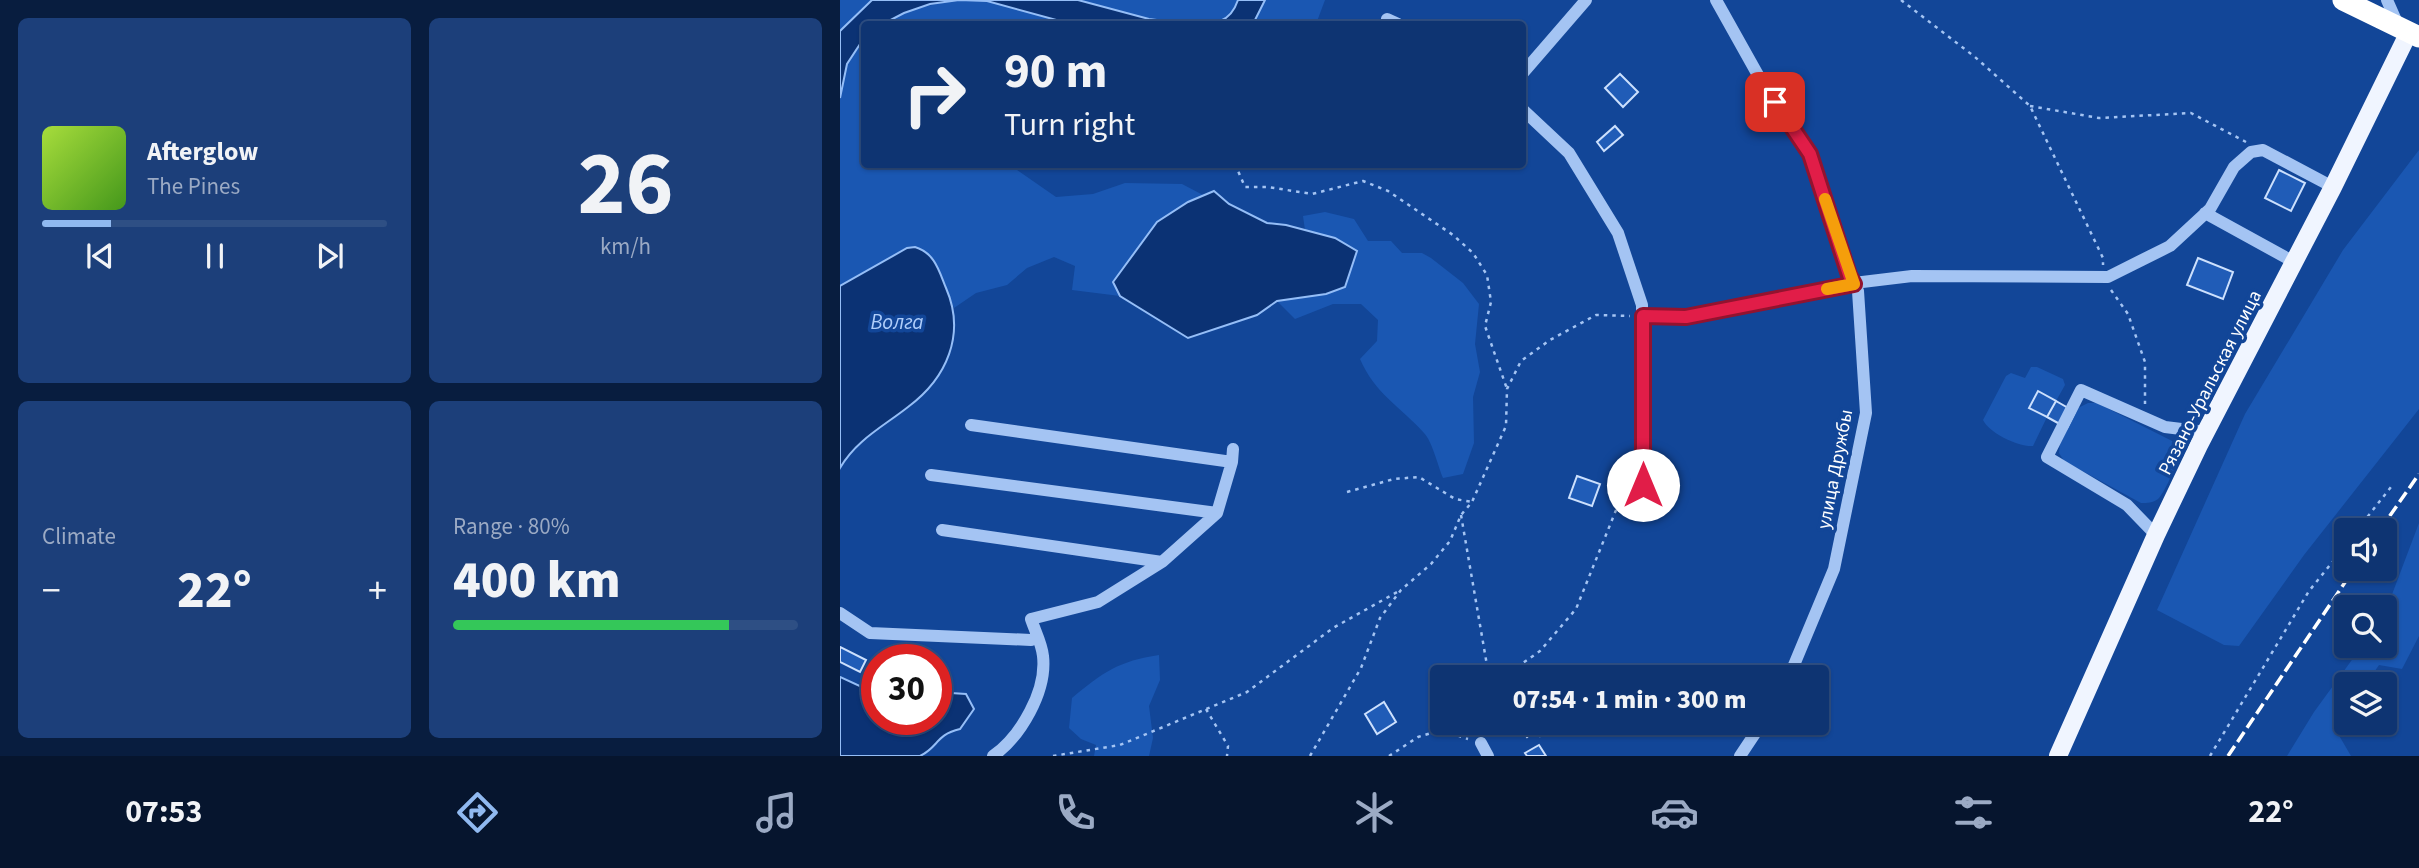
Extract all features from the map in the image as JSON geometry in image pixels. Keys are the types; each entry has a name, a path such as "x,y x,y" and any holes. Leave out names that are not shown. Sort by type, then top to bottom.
{"highway":[{"path":"2343,0 2409,32"}],"main road":[{"name":"Рязано-Уральская улица","path":"2058,756 2156,535 2409,32"}],"street":[{"path":"1526,69 1586,0"},
{"name":"улица Дружбы","path":"1717,0 1763,84 1810,154 1849,275 1858,291 1866,412 1834,569 1794,665"},
{"path":"2387,0 2409,32"},
{"path":"1526,112 1569,153 1618,233 1642,305 1643,485"},
{"path":"1643,316 1686,317 1854,284 1912,276 2108,277 2170,246 2210,209 2234,167 2251,152 2263,150 2333,187"},
{"path":"2205,213 2294,262"},
{"path":"2156,535 2127,505 2047,457 2081,390 2165,427 2206,432"},
{"path":"971,425 1232,463"},
{"path":"993,756 1022,728 1039,692 1043,656 1031,620 1098,602 1162,562 1216,513 1232,463 1233,449"},
{"path":"931,475 1216,513"},
{"path":"942,530 1162,562"},
{"path":"840,613 870,633 1031,640"},
{"path":"1740,756 1754,735"},
{"path":"1482,743 1488,756"}],"path":[{"path":"1900,0 1975,57 2031,106 2103,258 2102,277 2128,314 2145,362 2145,418"},
{"path":"2031,106 2099,118 2191,113 2263,150"},
{"path":"1237,168 1245,187 1268,187 1312,194 1363,181 1388,191 1453,235 1473,253 1488,275 1491,302 1485,326 1507,389 1506,426 1472,502 1461,515 1450,541 1401,590 1380,618 1361,668 1310,756"},
{"path":"1507,389 1521,361 1550,340 1596,316 1643,316"},
{"path":"1519,665 1540,650 1576,609 1631,473"},
{"path":"1348,492 1394,479 1419,477 1455,499 1472,502"},
{"path":"2366,518 2391,487"},
{"path":"1461,515 1487,665"},
{"path":"2210,756 2309,591 2334,560"},
{"path":"1053,756 1120,745 1247,692 1333,628 1401,590"},
{"path":"1206,709 1228,746 1227,756"},
{"path":"1390,756 1418,737 1441,730 1482,743"}],"shaded area":[{"path":"840,0 872,0 840,31"},
{"path":"959,0 987,1 1060,21 889,21 938,3"},
{"path":"1078,0 1238,0 1235,10 1222,21 1149,19"},
{"path":"1265,0 1325,0 1317,21 1254,21"},
{"path":"861,43 861,168 1014,168 1056,197 1093,194 1125,183 1182,184 1203,195 1188,202 1113,282 1120,296 1072,290 1075,266 1054,257 1027,268 1007,285 976,293 954,308 934,259 907,248 840,286 840,98 847,64"},
{"path":"2419,150 2419,409 2304,555 2239,646 2224,645 2157,610 2245,414 2343,250"},
{"path":"1325,212 1354,219 1368,241 1391,241 1402,253 1422,253 1431,258 1463,283 1479,304 1475,344 1480,372 1473,397 1474,443 1463,474 1443,478 1427,437 1381,391 1366,371 1360,359 1377,341 1378,320 1361,304 1333,304 1295,319 1277,301 1326,294 1335,238 1305,230 1303,216"},
{"path":"2031,367 2037,367 2063,379 2065,385 2056,401 2030,408 2047,417 2033,446 2027,446 1991,430 1983,420 2006,376 2011,373 2025,378"},
{"path":"2088,403 2097,403 2180,445 2172,473 2158,499 2141,503 2064,461 2059,453 2060,444 2078,408"},
{"path":"2419,523 2419,636 2402,669 2379,665 2374,672 2343,672 2353,658 2397,658 2397,595 2392,595"},
{"path":"1159,655 1160,680 1149,706 1153,738 1149,756 1094,756 1096,745 1081,739 1069,728 1072,698 1093,681 1122,664"},
{"path":"2334,684 2334,735 2339,735 2351,756 2287,756"}],"water":[{"path":"872,0 959,0 930,4 889,21 861,21 861,43 847,64 840,98 840,31"},
{"path":"959,0 1078,0 1165,21 1060,21 987,1"},
{"path":"1238,0 1265,0 1254,21 1220,21 1235,8"},
{"path":"1214,191 1229,204 1267,223 1286,225 1335,238 1357,251 1345,287 1326,294 1277,301 1257,315 1188,338 1120,296 1113,282 1157,222 1188,202"},
{"name":"Волга","path":"915,247 932,258 952,305 954,322 949,354 933,383 922,395 862,441 840,468 840,286 907,248"},
{"path":"840,677 861,687 861,735 945,735 920,756 840,756"},
{"path":"952,693 966,694 974,709 960,729 952,732"}],"building":[{"path":"1620,74 1638,92 1623,107 1605,88"},
{"path":"1615,126 1623,135 1604,151 1597,142"},
{"path":"2279,170 2305,183 2291,211 2265,198"},
{"path":"2198,258 2233,272 2223,299 2187,285"},
{"path":"2038,391 2056,401 2047,417 2029,408"},
{"path":"2056,401 2075,412 2067,428 2047,417"},
{"path":"1577,476 1600,484 1592,506 1569,498"},
{"path":"840,647 861,658 861,670 860,672 840,662"},
{"path":"1384,702 1396,722 1377,734 1365,714"},
{"path":"1539,745 1546,756 1527,756 1525,753"}],"railway":[{"path":"2388,518 2419,474"},
{"path":"2228,756 2346,581"}],"slow traffic":[{"path":"1825,199 1854,284 1827,289"}],"route":[{"path":"1643,485 1643,316 1686,317 1854,284 1810,154 1775,102"}]}
